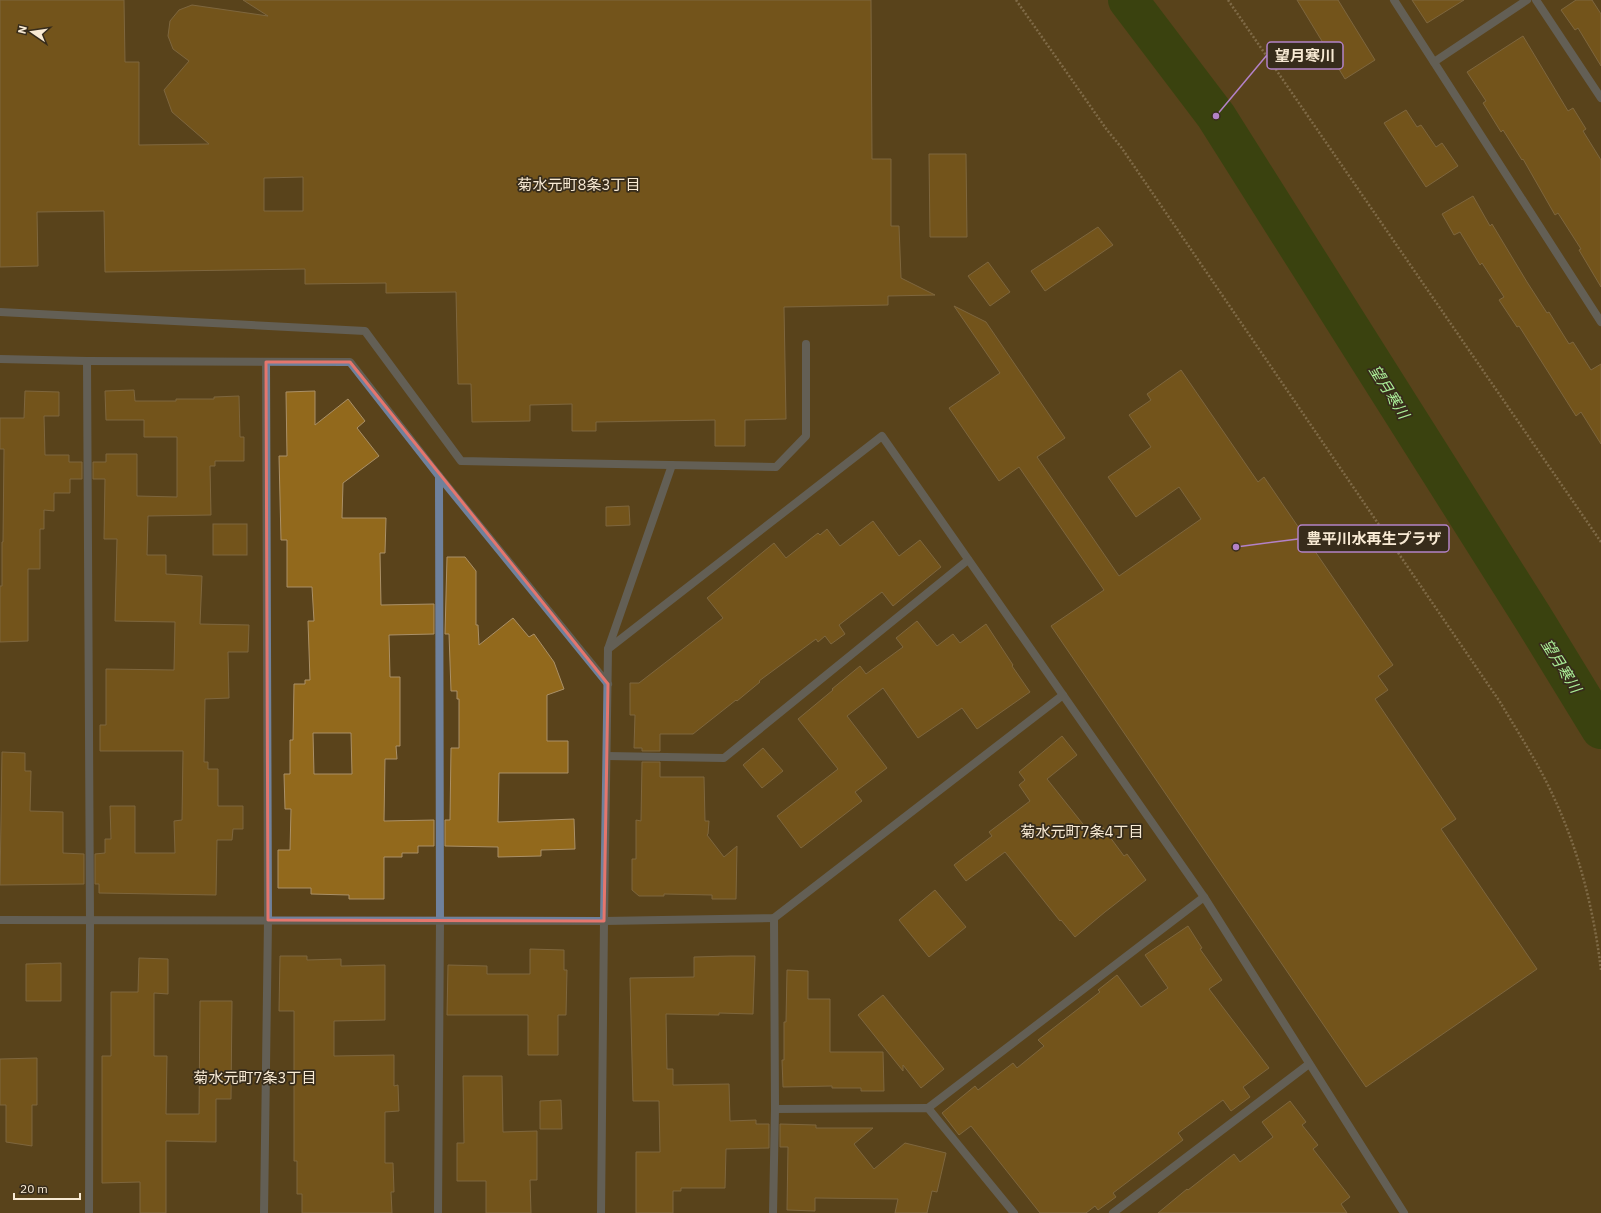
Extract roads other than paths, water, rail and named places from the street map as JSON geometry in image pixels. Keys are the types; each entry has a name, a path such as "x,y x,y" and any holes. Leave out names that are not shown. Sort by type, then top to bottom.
{"street":[{"path":"1394,0 1601,322"},
{"path":"1434,62 1527,0"},
{"path":"1536,0 1601,98"},
{"path":"0,312 365,331 461,461 776,467 806,436 806,344"},
{"path":"0,359 87,361 350,362 439,476 608,684"},
{"path":"87,361 90,920 88,1213"},
{"path":"264,1213 268,920 266,362"},
{"path":"608,649 882,436 1204,897 1404,1213"},
{"path":"601,1213 608,649 672,465"},
{"path":"438,1213 440,920 439,476"},
{"path":"607,756 724,758 968,560"},
{"path":"0,920 440,920 604,922 774,918 1063,695"},
{"path":"775,1109 928,1108 1204,897"},
{"path":"773,1213 775,1109 774,918"},
{"path":"1113,1213 1309,1064"},
{"path":"928,1108 1014,1213"}],"waterway":[{"name":"望月寒川","path":"1128,0 1216,116 1533,618 1601,729"}],"place":[{"name":"望月寒川","path":"1216,116"},
{"name":"豊平川水再生プラザ","path":"1236,547"}],"district":[{"name":"菊水元町8条3丁目","path":"579,185"},
{"name":"菊水元町7条4丁目","path":"1082,832"},
{"name":"菊水元町7条3丁目","path":"255,1078"}]}
